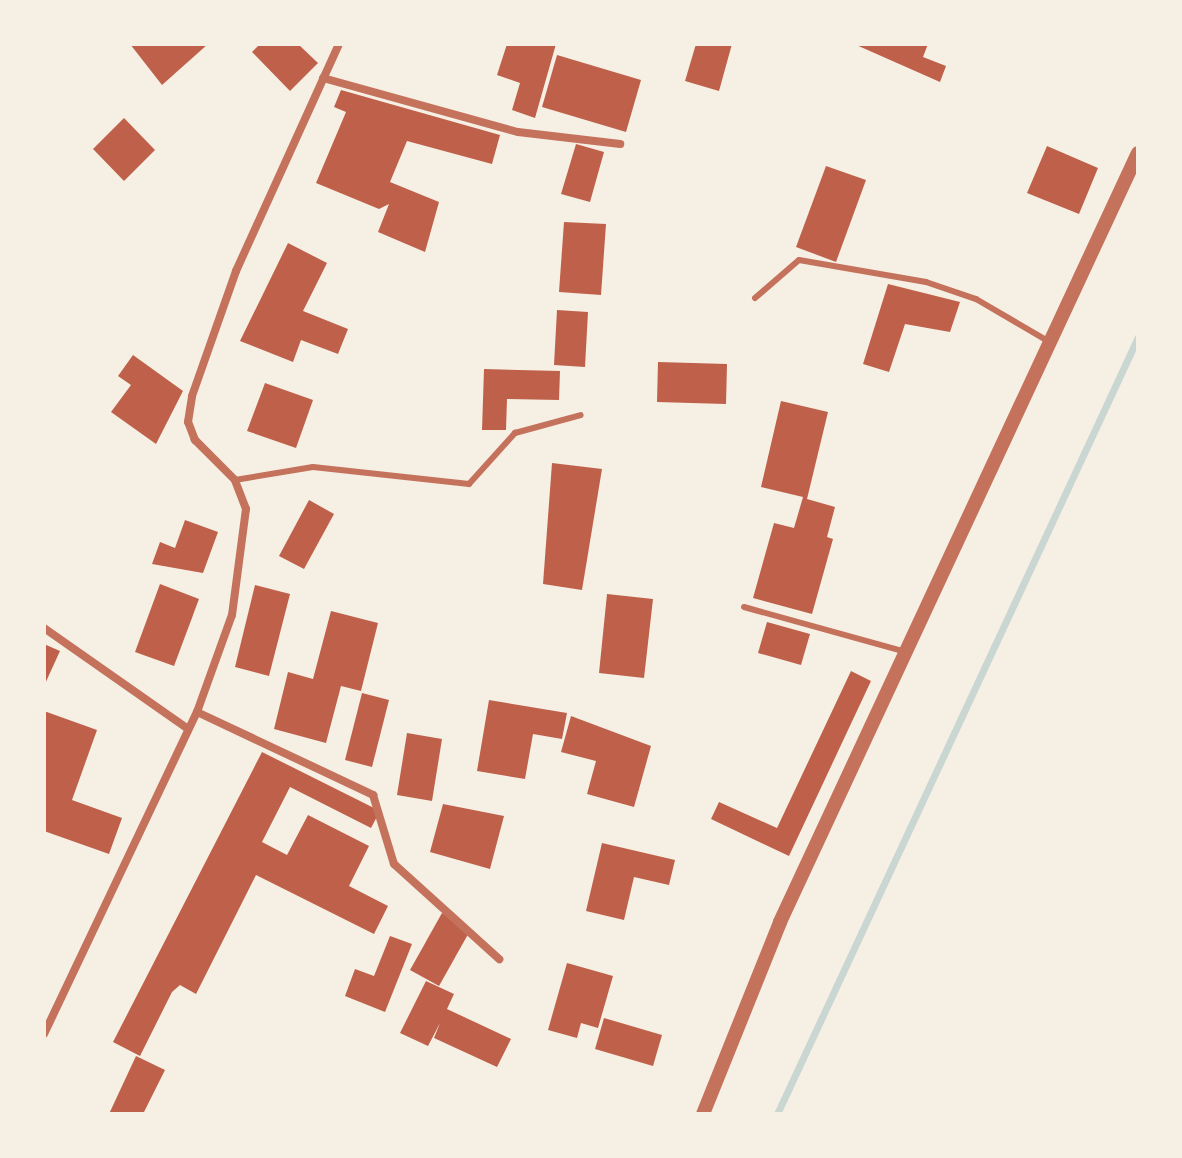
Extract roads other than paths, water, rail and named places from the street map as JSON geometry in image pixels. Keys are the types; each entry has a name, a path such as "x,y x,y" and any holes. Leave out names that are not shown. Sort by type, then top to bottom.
{"street":[{"path":"44,1034 197,712 232,615 246,509 235,480 195,440 188,422 192,396 236,271 339,44"},
{"path":"323,78 518,132 620,144"},
{"path":"703,1114 780,922 1138,153"},
{"path":"44,628 188,729"},
{"path":"197,712 373,795 394,864 499,959"}],"lane":[{"path":"755,298 799,260 926,282 976,299 1051,343"},
{"path":"235,480 313,467 469,484 515,433 581,415"},
{"path":"744,607 907,653"}],"waterway":[{"path":"777,1114 1138,337"}]}
